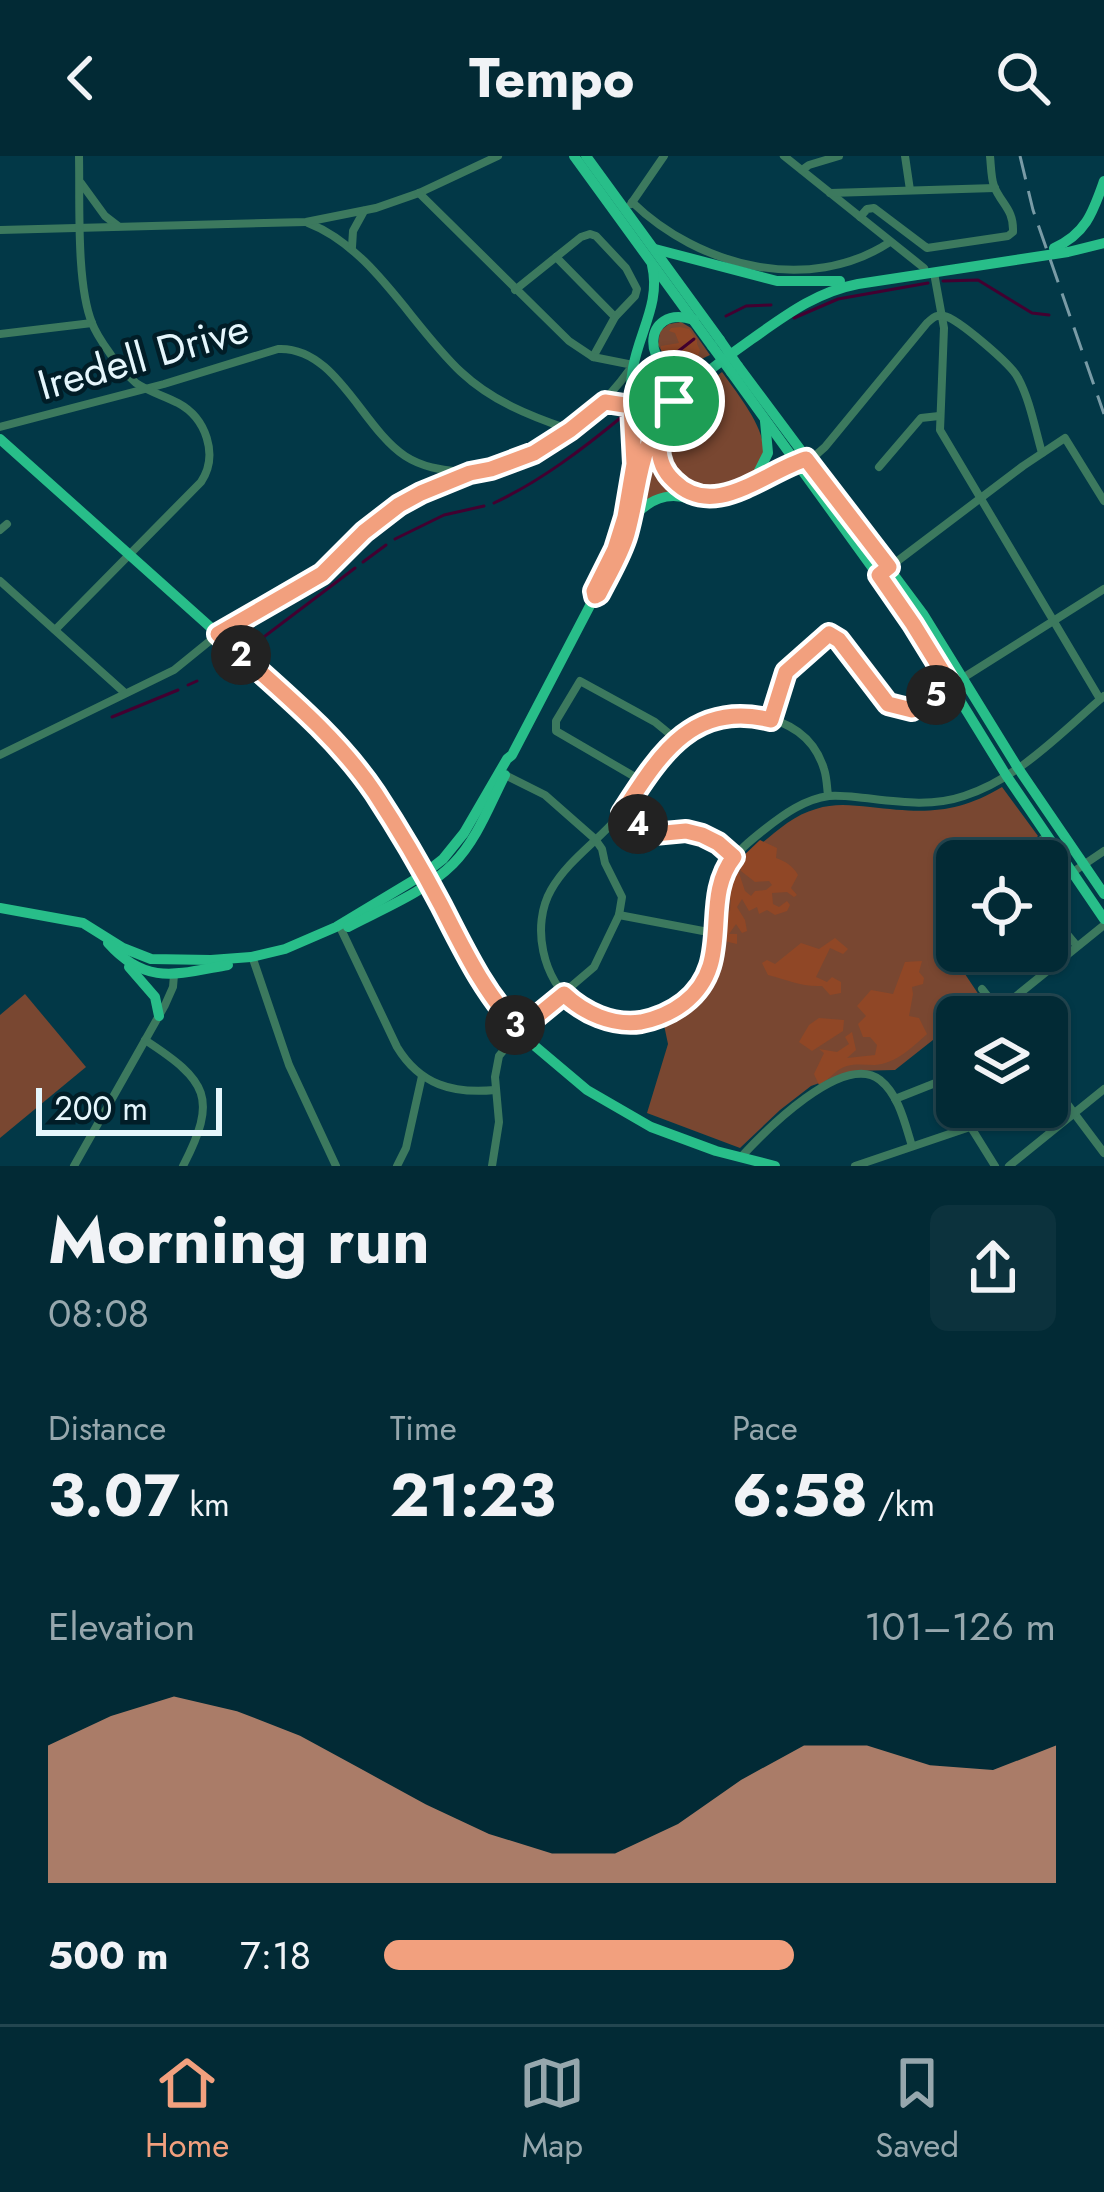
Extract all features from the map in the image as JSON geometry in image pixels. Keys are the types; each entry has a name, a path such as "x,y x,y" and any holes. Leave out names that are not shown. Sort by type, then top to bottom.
{"main road":[{"path":"574,156 653,255 884,571 923,614 1078,868 1104,922"},
{"path":"586,156 629,206 653,255 655,292 633,365 634,464"},
{"path":"1054,248 1085,228 1104,181"},
{"path":"605,402 631,406 676,395 805,302 847,286 1104,240"},
{"path":"1068,252 1104,240"},
{"path":"653,255 782,282 840,281 1068,252 1104,254"},
{"path":"655,292 670,280"},
{"path":"670,280 694,320 716,343"},
{"path":"595,596 620,537 634,464 653,419 695,372 797,299 840,281"},
{"path":"633,365 659,325 671,317 694,320"},
{"path":"659,325 652,341 660,362 678,373 695,372"},
{"path":"735,369 765,420 802,462"},
{"path":"676,395 659,447 662,464 683,489 707,497 729,495 802,462"},
{"path":"0,908 71,919 99,933 148,972 174,975 296,950 448,869 463,853 616,561 644,452 676,395"},
{"path":"749,484 767,453 765,420"},
{"path":"0,439 347,756 373,790 502,1010 570,1077 618,1110 678,1138 775,1166"},
{"path":"630,520 660,498 676,495 705,503 724,502 802,462"},
{"path":"884,571 1047,836 1104,895"},
{"path":"426,879 458,842 512,755"},
{"path":"123,954 151,959 253,958"},
{"path":"123,954 155,998 159,1016"},
{"path":"174,975 180,968 211,960"}],"street":[{"path":"55,630 201,482 209,460 201,424 189,410 136,382 112,357 92,323 85,292 80,156"},
{"path":"0,230 306,222 364,211 418,193 498,156"},
{"path":"664,156 629,206 687,241 734,260 804,271 844,264 890,242"},
{"path":"784,156 929,270 944,328 940,430 1102,698 1018,767 972,794 927,803 829,796 779,818 734,857 722,876 713,958 697,992 680,1006 632,1023 577,1006 564,994 544,953 543,906 560,875 622,813 657,759 677,740 724,717 757,716 789,726 811,746 824,767 829,796"},
{"path":"802,170 839,156"},
{"path":"905,156 910,190"},
{"path":"860,218 874,208 927,248 1008,236 1015,224 994,188 990,156"},
{"path":"80,181 119,227"},
{"path":"830,193 994,188"},
{"path":"0,755 182,664 218,634 322,574 422,478 470,473 519,460 570,430 605,402 633,365 593,357 569,341 418,193"},
{"path":"352,248 353,231 364,211"},
{"path":"306,222 352,248 464,375 526,415 570,430"},
{"path":"515,290 581,237 596,236 626,268 638,289 615,317 593,357"},
{"path":"556,256 615,317"},
{"path":"802,462 825,447 927,323 941,316 960,324 1017,374 1042,453"},
{"path":"0,334 92,323"},
{"name":"Iredell Drive","path":"0,427 278,350 303,352 321,363 422,478"},
{"path":"879,467 921,418 938,416"},
{"path":"884,571 1065,438 1104,501"},
{"path":"422,478 470,473"},
{"path":"0,581 125,693"},
{"path":"771,720 786,672 829,634 839,640 888,704 912,710 1104,589"},
{"path":"642,781 556,731 556,721 580,681 655,722 677,740"},
{"path":"492,1166 499,1122 497,1061 520,1030 594,967 619,915 622,897 595,839 545,795 505,775"},
{"path":"622,813 654,834 686,831 702,835 734,857"},
{"path":"1042,840 1047,836"},
{"path":"1078,868 1104,851"},
{"path":"619,915 716,932"},
{"path":"1021,996 1104,922"},
{"path":"340,928 410,1065 453,1090 496,1090"},
{"path":"1068,935 1077,946"},
{"path":"253,958 289,1065 336,1166"},
{"path":"74,1166 171,994 174,975"},
{"path":"982,989 987,996"},
{"path":"145,1040 183,1065 201,1097 201,1128 183,1166"},
{"path":"741,1157 807,1095 853,1075 868,1074 880,1080 895,1099 912,1146"},
{"path":"397,1166 406,1148 422,1076"},
{"path":"895,1099 936,1083"},
{"path":"1009,1166 1104,1090"},
{"path":"1068,1106 1104,1154"},
{"path":"855,1166 967,1128"},
{"path":"971,1128 995,1166"}],"shaded area":[{"path":"681,322 710,355 685,367 669,363 658,345 660,331"},
{"path":"689,329 700,350 681,365 661,350 661,346 679,343 669,331"},
{"path":"722,372 757,425 763,454 746,480 727,491 707,494 675,477 663,448 674,419"},
{"path":"656,441 656,452 685,493 639,507 643,475"},
{"path":"1002,787 1038,836 1034,840 936,840 936,972 964,972 980,996 936,996 936,1038 895,1070 853,1071 811,1086 740,1148 647,1113 668,1044 664,1025 694,1007 711,986 720,963 729,892 738,870 755,849 791,820 823,807 938,810"},
{"path":"760,840 777,848 776,858 796,872 791,888 797,895 772,893 773,904 779,907 787,901 790,905 775,915 767,910 759,914 757,907 749,911 742,899 737,907 747,931 742,933 736,924 729,934 737,934 737,944 720,940 720,915 730,911 731,900 723,892 732,871 739,873 751,896 772,885 755,882 741,871 739,860"},
{"path":"835,938 848,949 843,954 830,948 816,977 841,982 841,993 830,995 822,986 768,975 762,963 775,964 801,943 819,949"},
{"path":"922,961 923,984 912,987 909,1016 919,1018 927,1034 890,1061 844,1067 819,1085 814,1074 824,1053 819,1049 837,1052 849,1044 845,1037 852,1032 856,1050 847,1058 875,1055 877,1045 863,1037 858,1024 866,1016 857,1006 871,990 893,994 905,962"},
{"path":"25,994 86,1067 0,1138 0,1015"},
{"path":"819,1018 844,1020 843,1031 812,1051 799,1042"}],"waterway":[{"path":"943,281 978,280 1032,313 1049,315"},
{"path":"794,318 838,299 928,283"},
{"path":"726,316 746,306 771,305"},
{"path":"667,360 694,339"},
{"path":"636,398 657,369"},
{"path":"494,503 562,463 624,415"},
{"path":"395,539 444,515 484,506"},
{"path":"363,562 386,545"},
{"path":"248,649 355,568"},
{"path":"227,664 233,661"},
{"path":"188,685 197,681"},
{"path":"112,717 178,690"}],"railway":[{"path":"1020,156 1033,210 1104,414"}],"route":[{"path":"674,401 659,447 664,469 675,482 701,496 722,496 806,459 889,567 879,575 950,684 912,710 888,704 839,640 829,634 786,672 771,720 724,717 689,730 657,759 622,813 654,834 686,831 702,835 734,857 722,876 713,958 706,977 680,1006 648,1021 632,1023 592,1014 564,994 520,1030 475,969 429,883 356,766 218,634 322,574 399,505 470,473 534,453 605,402 631,406 634,464 620,537 594,591 595,596 599,594 626,538 644,452 674,401"}]}
